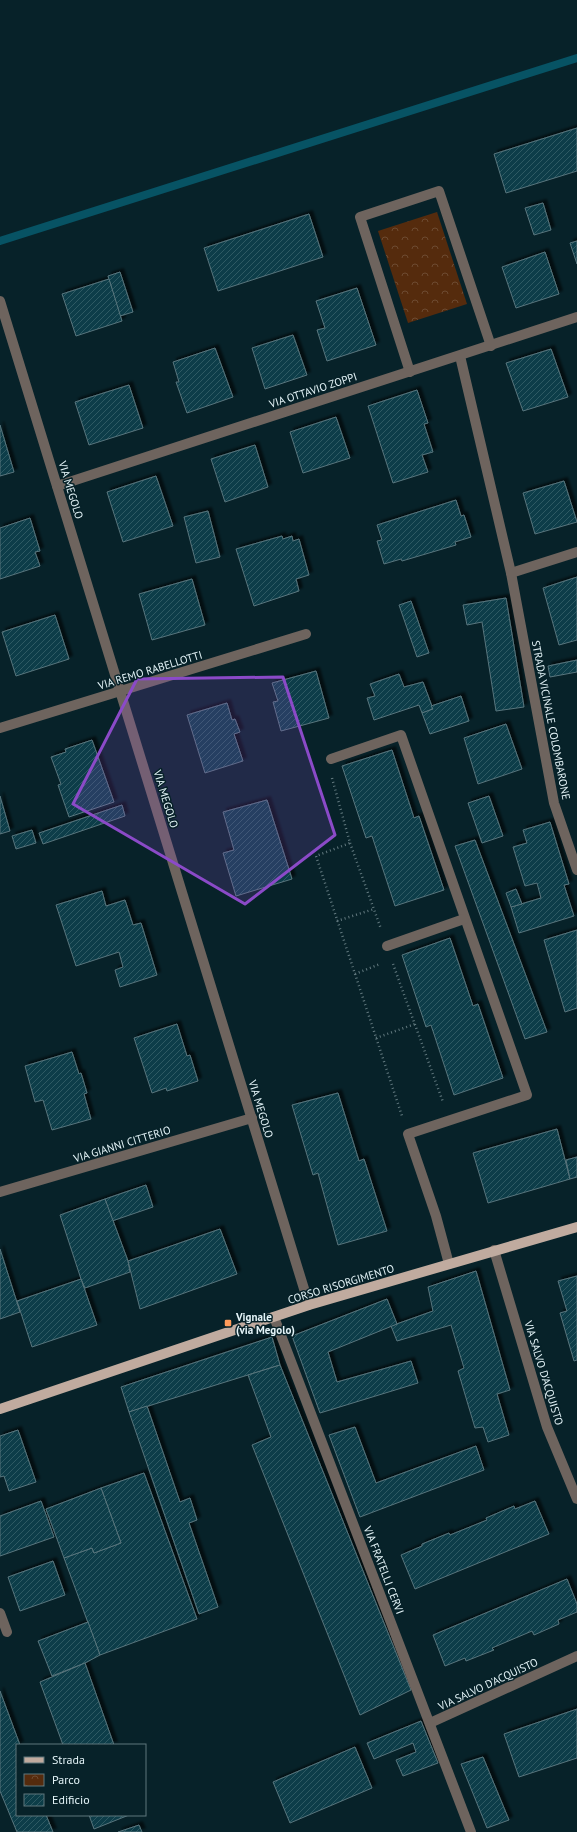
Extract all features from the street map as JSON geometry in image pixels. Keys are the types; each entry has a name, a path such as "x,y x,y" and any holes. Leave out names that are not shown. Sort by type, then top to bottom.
{"main road":[{"name":"CORSO RISORGIMENTO","path":"0,1409 309,1305 577,1227"}],"street":[{"path":"410,372 360,217 439,191 491,346"},
{"name":"VIA MEGOLO","path":"0,301 309,1305"},
{"name":"VIA OTTAVIO ZOPPI","path":"57,486 577,317"},
{"name":"STRADA VICINALE COLOMBARONE","path":"460,356 511,573 554,803 577,870"},
{"path":"511,573 577,552"},
{"name":"VIA REMO RABELLOTTI","path":"0,728 306,634"},
{"path":"331,759 401,735 464,919 527,1095 408,1134 436,1216 449,1264"},
{"path":"387,946 464,919"},
{"name":"VIA GIANNI CITTERIO","path":"0,1192 252,1118"},
{"name":"VIA SALVO D'ACQUISTO","path":"494,1250 548,1427 577,1499"},
{"name":"VIA FRATELLI CERVI","path":"274,1317 471,1832"},
{"path":"0,1613 7,1632"},
{"name":"VIA SALVO D'ACQUISTO","path":"430,1723 577,1656"}],"path":[{"path":"331,759 328,763 350,843 450,1120"},
{"path":"350,843 316,856 408,1134"},
{"path":"337,921 374,909"},
{"path":"355,974 392,960"},
{"path":"376,1038 415,1024"}],"highlighted area":[{"path":"283,677 335,835 245,904 73,804 137,679"}],"green space":[{"path":"437,212 467,304 408,323 378,231"}],"building":[{"path":"577,128 577,171 506,193 494,154"},
{"path":"543,203 551,230 534,235 525,208"},
{"path":"309,214 323,257 218,291 204,248"},
{"path":"577,241 577,264 570,243"},
{"path":"545,252 559,294 516,308 502,267"},
{"path":"120,272 133,312 120,316 108,276"},
{"path":"109,279 122,321 76,336 62,294"},
{"path":"357,288 376,345 327,361 317,330 325,328 316,301"},
{"path":"293,335 307,375 265,389 252,348"},
{"path":"215,348 233,397 187,413 176,382 179,382 173,362"},
{"path":"551,349 568,397 523,411 506,363"},
{"path":"129,385 143,428 89,445 75,402"},
{"path":"417,390 428,423 424,424 433,452 422,455 428,472 393,483 368,406"},
{"path":"336,417 350,458 303,473 290,432"},
{"path":"0,425 14,472 0,476"},
{"path":"255,445 268,487 225,502 211,459"},
{"path":"156,476 173,526 123,542 107,492"},
{"path":"564,481 577,522 535,534 523,493"},
{"path":"456,500 461,516 464,515 471,537 455,542 456,545 402,561 401,559 384,564 377,541 382,540 377,525"},
{"path":"208,511 220,557 196,563 184,517"},
{"path":"30,518 40,551 35,552 40,566 0,579 0,528"},
{"path":"282,536 283,539 292,536 293,541 299,539 309,575 296,579 299,591 254,606 236,549"},
{"path":"577,577 577,640 559,645 543,588"},
{"path":"192,579 205,625 152,640 139,594"},
{"path":"506,598 524,707 496,711 482,622 467,625 463,605"},
{"path":"411,601 429,653 417,657 399,605"},
{"path":"55,615 69,659 16,676 2,632"},
{"path":"577,660 577,672 550,677 548,666"},
{"path":"316,671 329,718 281,731 273,702 278,701 272,683"},
{"path":"399,674 404,687 423,682 433,709 422,713 419,705 374,720 367,698 375,696 370,684"},
{"path":"461,696 469,721 430,734 422,713 433,709 431,706"},
{"path":"227,703 232,720 235,719 240,732 234,734 243,761 205,773 187,715"},
{"path":"506,724 522,769 478,784 464,738"},
{"path":"92,740 114,802 69,817 58,785 61,784 51,757 66,752 65,749"},
{"path":"392,750 414,818 419,816 444,890 395,906 372,836 366,838 342,766"},
{"path":"0,796 10,831 0,834"},
{"path":"489,796 503,836 482,843 468,803"},
{"path":"267,800 292,879 236,896 223,853 234,850 223,812"},
{"path":"122,805 125,816 43,844 39,833"},
{"path":"550,822 569,884 564,885 574,916 519,933 511,907 541,898 537,883 525,886 513,847 527,843 523,830"},
{"path":"32,830 36,843 16,849 12,836"},
{"path":"475,840 547,1032 525,1039 455,846"},
{"path":"516,889 522,904 511,907 506,893"},
{"path":"102,891 106,906 125,900 133,925 141,923 157,975 120,987 115,970 123,967 119,952 76,966 56,905"},
{"path":"577,930 577,1008 565,1012 544,940"},
{"path":"450,938 473,1006 478,1004 503,1078 454,1095 431,1025 426,1027 402,955"},
{"path":"177,1024 187,1056 190,1055 198,1081 167,1091 166,1088 152,1093 134,1038"},
{"path":"72,1052 79,1074 81,1073 87,1093 84,1094 91,1119 52,1130 43,1100 35,1102 25,1066"},
{"path":"338,1093 359,1161 364,1159 387,1231 338,1245 318,1173 313,1175 292,1105"},
{"path":"557,1129 570,1179 488,1203 473,1153"},
{"path":"577,1157 577,1177 570,1179 566,1160"},
{"path":"146,1185 153,1207 112,1221 105,1199"},
{"path":"105,1199 128,1261 130,1272 85,1288 60,1215"},
{"path":"220,1229 237,1274 140,1309 128,1261"},
{"path":"0,1249 20,1312 0,1319"},
{"path":"476,1271 510,1390 497,1394 509,1435 488,1442 483,1427 475,1428 458,1371 464,1368 451,1325 397,1341 391,1326 433,1311 428,1287"},
{"path":"577,1276 577,1360 574,1361 560,1313 567,1311 558,1281"},
{"path":"81,1279 97,1325 32,1347 17,1301"},
{"path":"387,1299 397,1324 328,1352 337,1382 411,1361 418,1383 320,1413 292,1336"},
{"path":"272,1337 280,1365 129,1412 121,1387"},
{"path":"280,1365 411,1690 360,1715 252,1445 271,1437 248,1375"},
{"path":"147,1406 180,1502 190,1498 197,1520 189,1523 218,1607 199,1614 129,1412"},
{"path":"355,1427 376,1483 476,1446 484,1470 360,1517 329,1435"},
{"path":"18,1430 36,1482 9,1491 4,1476 0,1477 0,1436"},
{"path":"144,1473 197,1619 100,1655 64,1558 92,1548 94,1553 121,1543 101,1488"},
{"path":"101,1488 121,1543 94,1553 92,1548 64,1558 46,1509"},
{"path":"41,1501 54,1537 0,1556 0,1516"},
{"path":"535,1501 549,1534 415,1589 401,1555 422,1546 422,1544 449,1533 450,1535 487,1520 486,1518 514,1506 515,1509"},
{"path":"53,1561 65,1595 20,1611 8,1577"},
{"path":"567,1579 577,1604 577,1612 558,1620 559,1624 534,1635 532,1631 492,1648 494,1650 466,1661 465,1658 445,1666 433,1635"},
{"path":"88,1622 100,1655 85,1663 52,1676 38,1641"},
{"path":"85,1663 114,1744 63,1744 40,1682"},
{"path":"0,1691 20,1744 16,1744 16,1816 46,1816 53,1832 17,1832 0,1791"},
{"path":"577,1709 577,1758 519,1777 504,1734"},
{"path":"421,1721 438,1763 403,1776 396,1760 416,1752 413,1743 374,1759 367,1743"},
{"path":"355,1747 372,1788 290,1823 273,1782"},
{"path":"483,1757 509,1820 487,1828 461,1764"},
{"path":"89,1816 126,1816 94,1829"},
{"path":"139,1825 142,1832 118,1832"}],"waterway":[{"path":"0,241 577,58"}],"place":[{"name":"Vignale (via Megolo)","path":"228,1323"}]}
